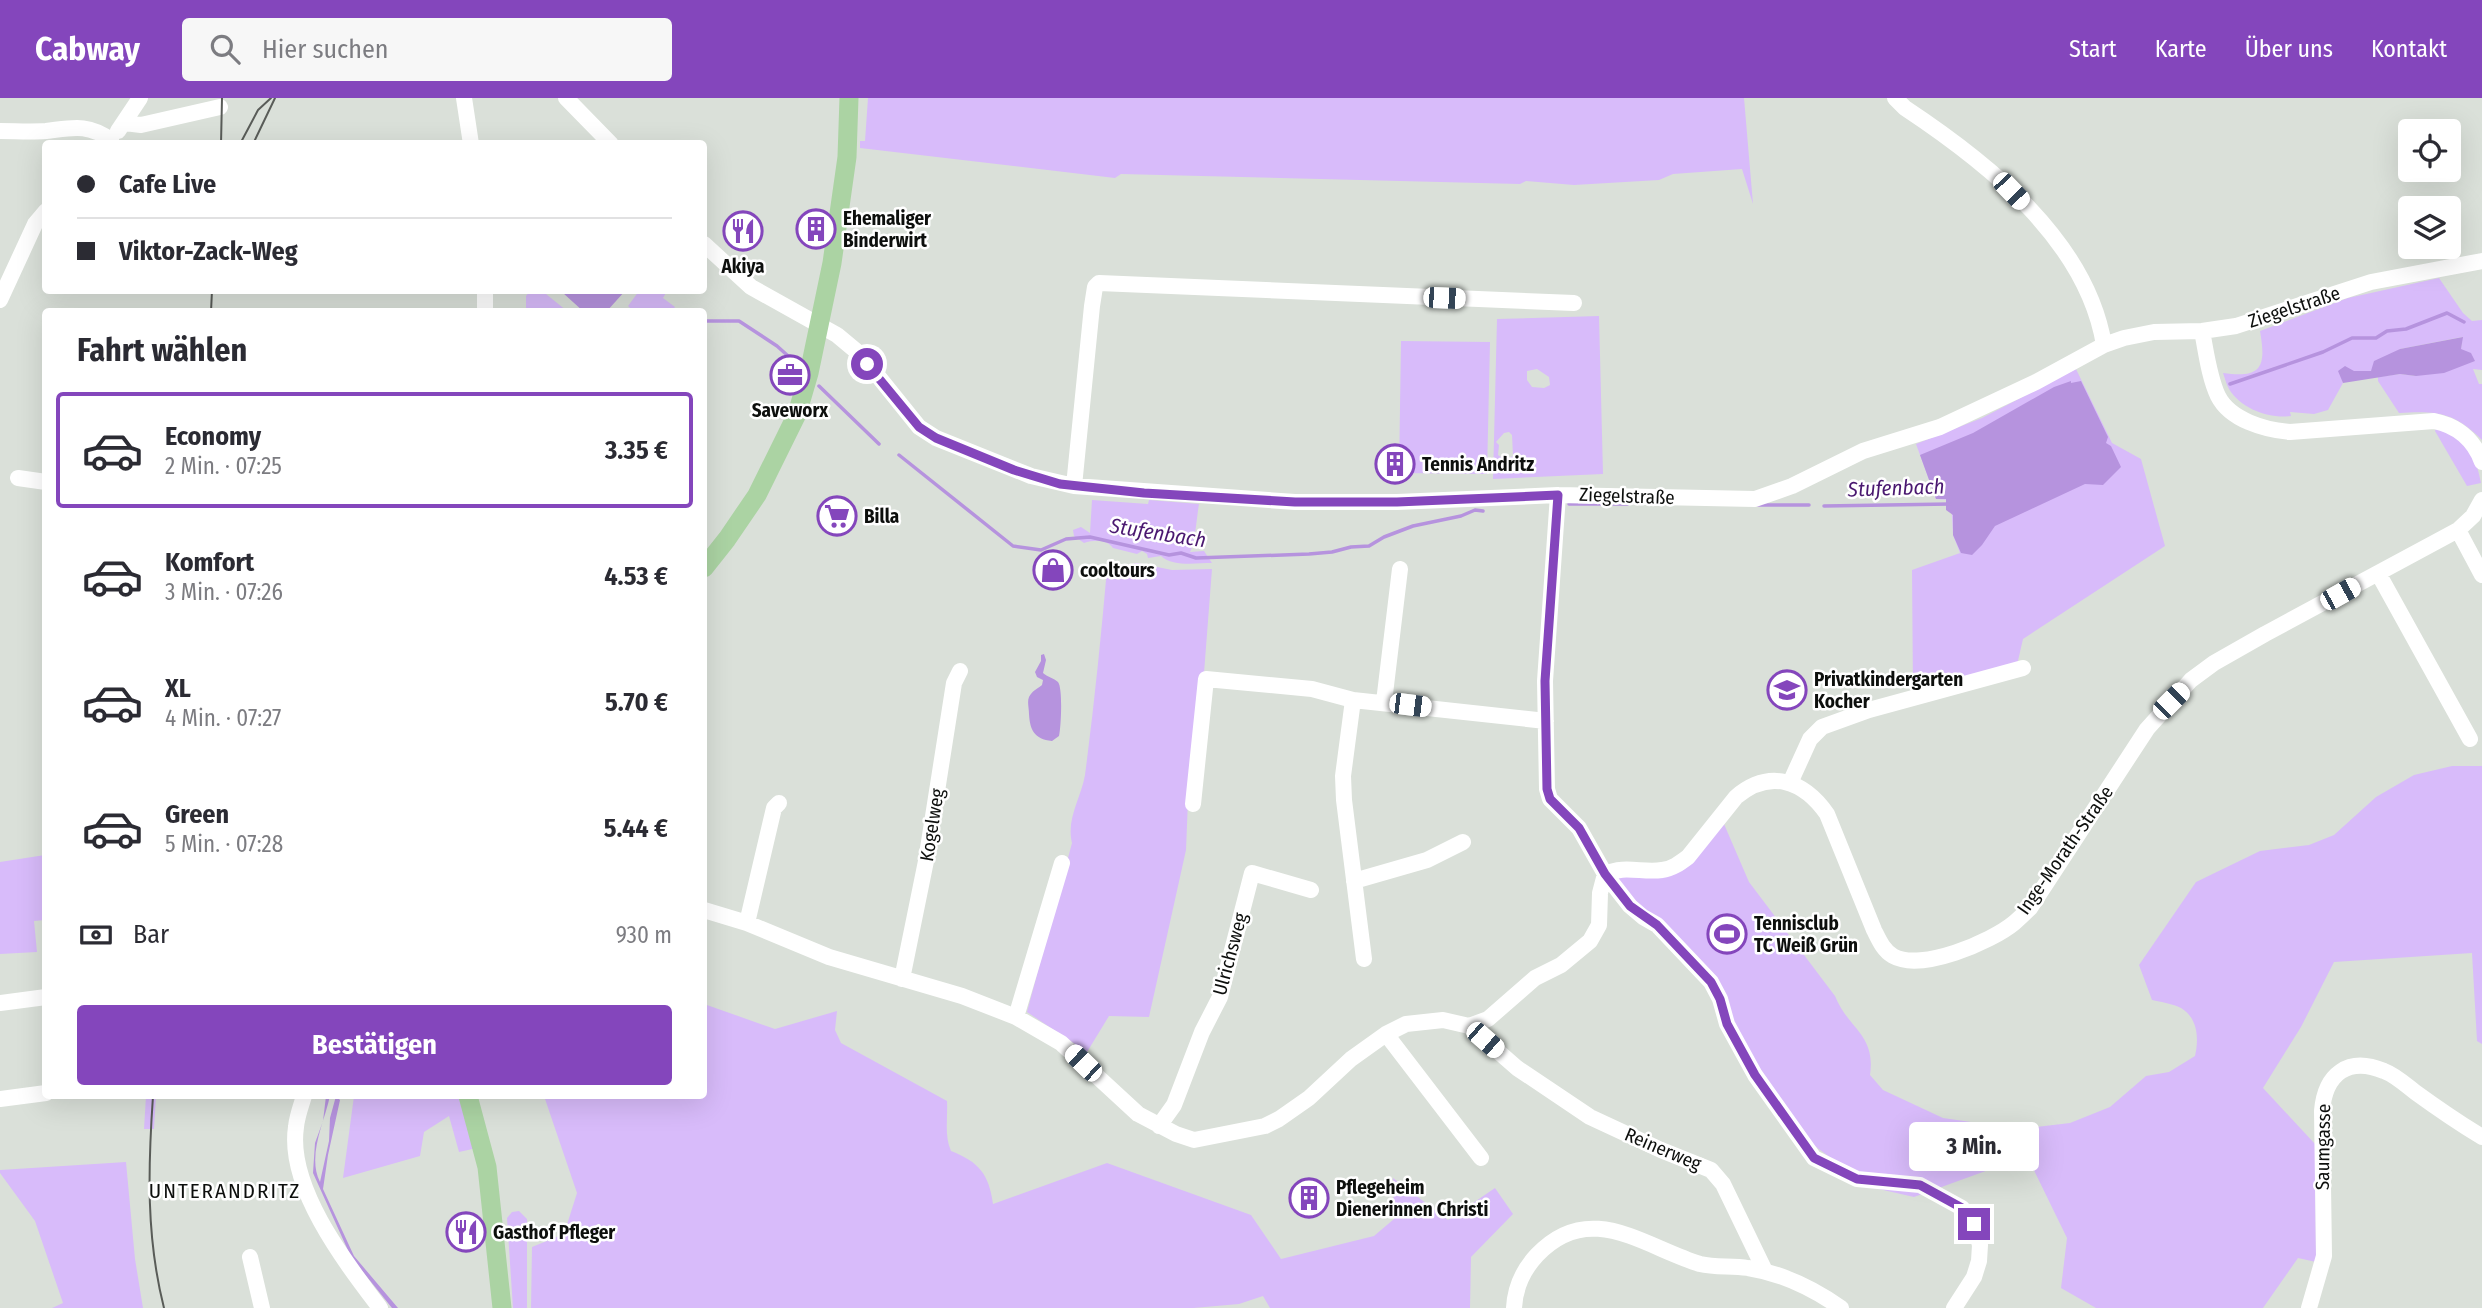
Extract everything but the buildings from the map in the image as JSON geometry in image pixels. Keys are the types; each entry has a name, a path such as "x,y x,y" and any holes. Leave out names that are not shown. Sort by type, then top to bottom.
{"main road":[{"path":"707,557 739,524 757,495 790,430 809,373 841,207 847,157 849,98"},
{"path":"469,1099 487,1167 502,1308"}],"street":[{"path":"111,140 140,98"},
{"path":"464,98 470,140"},
{"path":"566,98 607,140"},
{"path":"1895,98 1975,157 2046,229 2081,278 2093,304 2104,345"},
{"path":"125,123 141,125 220,107"},
{"path":"0,131 45,131 75,126 103,135 107,140"},
{"path":"0,300 29,236 42,217"},
{"name":"Ziegelstraße","path":"707,247 751,287 837,335 861,355 919,427 936,438 1023,473 1074,486 1295,502 1397,502 1558,495 1755,499 1783,490 1863,451 1940,427 2036,383 2104,345 2124,338 2154,332 2202,331 2259,320 2371,282 2482,261"},
{"path":"1074,486 1093,296 1095,287 1100,283 1574,303"},
{"path":"2202,331 2218,396 2246,421 2276,431 2290,432 2434,421 2462,433 2477,450 2482,461"},
{"path":"18,478 42,481"},
{"path":"1558,495 1545,681 1548,794 1554,805 1579,828 1605,874 1630,906 1657,925 1711,982 1720,999 1727,1024 1755,1075 1814,1158 1857,1179 1920,1185 1962,1208 1974,1224 1980,1245 1979,1261 1974,1277 1954,1308"},
{"name":"Inge-Morath-Straße","path":"1790,783 1815,797 1827,814 1882,946 1894,956 1923,962 1970,946 2013,924 2030,908 2147,729 2191,680 2230,653 2458,530 2473,516 2482,500"},
{"path":"2458,530 2482,575"},
{"path":"1384,702 1400,569"},
{"path":"2378,573 2470,739"},
{"path":"1605,874 1622,869 1670,869 1688,857 1745,789 1764,782 1790,783 1810,738 1822,727 1869,710 2023,668"},
{"name":"Kogelweg","path":"901,979 926,861 954,683 960,671"},
{"path":"1193,804 1206,679 1312,689 1353,700 1546,722"},
{"path":"1353,700 1343,776 1364,959"},
{"path":"747,923 774,808 779,803"},
{"path":"1354,881 1427,860 1462,842"},
{"path":"1016,1017 1062,863"},
{"name":"Ulrichsweg","path":"1159,1126 1174,1105 1202,1032 1220,997 1252,873 1311,890"},
{"path":"707,911 747,923 828,957 962,996 1016,1017 1061,1043 1138,1114 1194,1140 1271,1124 1309,1098 1351,1059 1386,1034 1406,1024 1443,1020 1469,1026 1488,1019 1535,978 1561,965 1586,946 1598,929 1600,893 1605,874"},
{"path":"0,1003 42,998"},
{"name":"Reinerweg","path":"1469,1026 1517,1068 1590,1117 1711,1170 1723,1184 1765,1271"},
{"path":"1386,1034 1481,1158"},
{"name":"Saumgasse","path":"2309,1308 2324,1256 2322,1111 2323,1095 2329,1081 2344,1068 2364,1066 2385,1071 2482,1137"},
{"path":"0,1099 42,1094"},
{"path":"303,1099 295,1128 299,1170 336,1250 380,1308"},
{"path":"1514,1308 1514,1295 1524,1271 1548,1244 1578,1231 1600,1228 1622,1232 1679,1257 1705,1265 1765,1271 1786,1278 1841,1308"},
{"path":"250,1256 262,1308"}],"shaded area":[{"path":"868,98 1744,98 1753,204 1742,169 1673,174 1659,180 1574,185 1526,181 1520,184 1121,174 1115,178 860,148 860,141 865,141"},
{"path":"2439,278 2463,313 2472,321 2482,320 2482,370 2473,369 2479,384 2482,384 2482,440 2463,424 2444,415 2424,412 2399,413 2378,381 2378,377 2400,374 2416,376 2461,349 2462,337 2400,349 2371,371 2339,371 2343,383 2328,410 2314,414 2290,412 2291,416 2283,417 2265,414 2241,402 2228,387 2223,373 2246,374 2259,367 2262,353 2260,331 2348,298"},
{"path":"546,294 563,308 526,308 526,296"},
{"path":"564,294 622,294 610,308 580,308"},
{"path":"637,294 665,294 663,298 675,307 630,308 628,306"},
{"path":"1599,316 1603,474 1493,479 1497,319","holes":["1537,369 1549,377 1550,385 1544,388 1532,387 1527,380 1527,371","1509,432 1512,435 1513,456 1505,460 1498,455 1499,445 1496,442 1504,433"]},
{"path":"2463,337 2461,349 2471,353 2475,361 2444,373 2416,376 2400,374 2343,383 2338,371 2345,366 2354,371 2371,371 2374,361 2400,349"},
{"path":"1401,341 1490,342 1487,474 1399,473"},
{"path":"2076,369 2112,443 2141,459 2165,546 2023,639 2017,665 1913,692 1912,570 1960,553 1953,535 1951,500 1936,499 1916,444 1982,418"},
{"path":"2071,381 2081,381 2108,437 2106,443 2111,446 2121,467 2103,485 2085,484 1995,526 1972,555 1961,553 1953,535 1953,515 1946,510 1946,499 1936,499 1920,455 1973,433 2054,387"},
{"path":"2436,428 2455,437 2468,448 2476,462 2481,483 2467,486 2435,431"},
{"path":"1092,500 1148,504 1149,500 1199,504 1190,552 1204,551 1212,563 1178,563 1161,556 1148,558 1142,551 1137,554 1113,548 1103,542 1084,543 1074,536 1073,530 1081,527 1090,533"},
{"path":"1137,563 1172,570 1212,569 1204,673 1188,800 1186,850 1149,1017 1109,1016 1087,1052 1027,1012 1072,843 1072,817 1085,775 1107,569"},
{"path":"1044,654 1046,660 1043,673 1058,682 1061,692 1059,736 1052,741 1037,736 1030,725 1029,697 1042,685 1043,680 1037,677 1035,672 1041,655"},
{"path":"2452,766 2482,766 2482,1044 2477,1041 2472,953 2334,962 2301,1027 2263,1088 2315,1144 2316,1262 2298,1258 2263,1308 2096,1308 2061,1288 2067,1238 2027,1156 1914,1197 1870,1187 1777,1118 1720,999 1643,917 1612,871 1663,870 1724,824 1749,882 1835,996 1865,1041 1871,1061 1870,1075 1883,1090 1943,1118 2020,1129 2070,1123 2110,1107 2146,1076 2169,1072 2195,1056 2197,1036 2191,1017 2181,1008 2152,1000 2139,965 2196,882 2260,851 2309,845 2334,835 2376,797 2414,775"},
{"path":"42,855 42,920 34,921 37,952 0,954 0,862"},
{"path":"707,1005 775,1029 837,1011 835,1030 841,1043 947,1101 947,1133 951,1151 981,1170 989,1185 993,1204 1107,1163 1251,1215 1281,1259 1374,1236 1394,1219 1393,1178 1448,1220 1495,1188 1513,1214 1471,1257 1470,1308 1270,1308 1263,1296 1239,1304 1193,1308 531,1308 532,1247 564,1234 577,1193 545,1099 707,1099"},
{"path":"146,1099 156,1099 154,1129 144,1129"},
{"path":"326,1099 329,1099 323,1121"},
{"path":"335,1099 339,1099 323,1189 354,1256 398,1308 392,1308 351,1257 313,1173 315,1143 323,1122 315,1161 320,1182 329,1141 330,1118"},
{"path":"354,1099 463,1099 477,1148 459,1152 449,1116 424,1132 420,1156 343,1178"},
{"path":"126,1162 135,1259 143,1308 52,1308 63,1303 35,1221 0,1170"},
{"path":"519,1211 527,1219 527,1308 513,1308 507,1218 512,1212"}],"waterway":[{"name":"Stufenbach","path":"2230,384 2323,352 2352,338 2376,338 2387,331 2406,329 2447,313 2464,322"},
{"name":"Stufenbach","path":"707,321 739,321 777,346 797,364"},
{"name":"Stufenbach","path":"819,386 879,444"},
{"name":"Stufenbach","path":"899,455 1013,546 1041,550 1066,539 1090,537 1169,555 1181,553 1196,558 1332,552 1369,546 1413,526 1461,516 1475,510 1483,511"},
{"name":"Stufenbach","path":"1569,504 1628,504"},
{"name":"Stufenbach","path":"1824,506 1950,504"},
{"name":"Stufenbach","path":"1758,505 1809,505"}],"tram line":[{"path":"221,140 222,98"},
{"path":"242,140 258,110 271,98"},
{"path":"255,140 275,98"},
{"path":"211,308 212,294"},
{"path":"153,1099 150,1150 151,1229 164,1308"}],"place":[{"name":"Ehemaliger Binderwirt","path":"816,229"},
{"name":"Akiya","path":"743,231"},
{"name":"Saveworx","path":"790,375"},
{"name":"Tennis Andritz","path":"1395,464"},
{"name":"Billa","path":"837,516"},
{"name":"cooltours","path":"1053,570"},
{"name":"Privatkindergarten Kocher","path":"1787,690"},
{"name":"Tennisclub TC Weiß Grün","path":"1727,934"},
{"name":"Pflegeheim Dienerinnen Christi","path":"1309,1198"},
{"name":"Gasthof Pfleger","path":"466,1232"}],"district":[{"name":"UNTERANDRITZ","path":"225,1191"}],"route":[{"path":"867,364 919,427 936,438 1014,470 1060,484 1209,498 1295,502 1397,502 1558,495 1545,681 1547,789 1550,799 1579,828 1605,874 1630,906 1657,925 1711,982 1720,999 1727,1024 1755,1075 1814,1158 1857,1179 1920,1185 1962,1208 1974,1224"}]}
